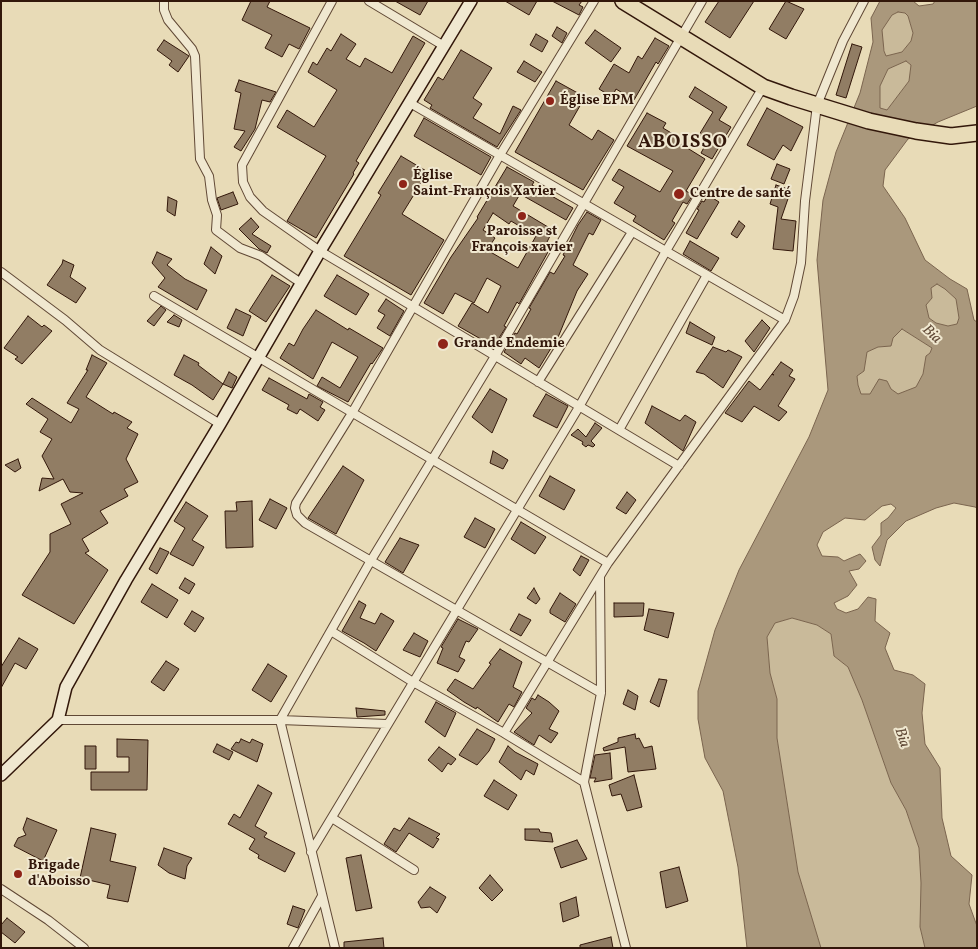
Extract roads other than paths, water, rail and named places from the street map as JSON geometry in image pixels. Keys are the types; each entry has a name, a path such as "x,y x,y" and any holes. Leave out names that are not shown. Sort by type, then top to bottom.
{"highway":[{"path":"623,1 763,87 835,111 897,127 951,136 977,133"}],"main road":[{"path":"1,775 58,720 66,686 126,580 220,424 320,251 471,1"}],"street":[{"path":"164,1 164,10 168,20 192,49 195,56 200,159 209,176 212,200 217,214 216,230 240,248 261,256 301,283"},
{"path":"332,1 242,165 243,182 250,197 263,211 320,251 679,466"},
{"path":"369,1 444,46"},
{"path":"594,1 500,155 352,412 296,503 295,508 297,515 305,523 601,693"},
{"path":"335,948 280,720 370,562 494,356 702,1"},
{"path":"504,733 608,564 785,320 794,296 801,263 806,201 818,105 843,41 864,1"},
{"path":"311,852 579,407 666,251 763,87"},
{"path":"410,103 785,320"},
{"path":"538,382 632,232"},
{"path":"1,272 65,320 100,350 220,424"},
{"path":"619,430 707,275"},
{"path":"154,296 608,564"},
{"path":"600,577 601,693 584,782 626,948"},
{"path":"331,631 584,782"},
{"path":"58,720 280,720 388,724"},
{"path":"332,818 414,870"},
{"path":"1,889 48,920 84,948"},
{"path":"293,948 322,896"}],"water":[{"name":"Bia","path":"880,1 913,1 919,6 933,4 935,1 977,1 977,106 938,122 908,139 885,170 883,186 905,218 925,260 967,289 974,320 977,322 977,508 954,503 936,508 906,521 887,540 880,566 875,560 872,547 881,535 881,523 896,508 891,504 882,506 865,520 845,518 823,532 817,545 822,556 838,557 844,561 860,554 866,561 859,569 849,571 857,585 848,596 834,603 837,609 846,613 858,609 868,597 876,599 875,621 890,633 885,648 894,670 913,675 925,684 922,713 925,744 940,768 942,818 951,856 972,875 969,904 977,926 977,948 925,948 920,927 921,883 919,848 906,810 891,783 862,700 848,667 834,656 831,634 817,625 792,618 775,623 767,637 770,673 777,699 777,738 798,872 821,948 747,948 738,867 723,791 705,758 698,719 698,691 715,630 739,570 809,437 828,390 817,260 823,200 836,152 860,93 873,42 871,18","holes":["898,12 905,13 908,16 913,33 911,41 902,52 886,56 882,30 892,15","906,61 911,65 909,81 887,110 880,108 880,86 888,69","937,284 956,299 959,318 957,324 948,326 936,323 929,318 926,305 932,298 931,288","902,329 932,348 926,356 923,374 916,387 898,394 891,389 887,381 879,379 870,394 861,394 857,376 864,371 867,352 878,347 891,346 893,338"]}],"place":[{"name":"Église EPM","path":"550,101"},
{"name":"Église Saint-François Xavier","path":"403,184"},
{"name":"Centre de santé","path":"679,194"},
{"name":"Paroisse st François xavier","path":"522,216"},
{"name":"Grande Endemie","path":"443,344"},
{"name":"Brigade d'Aboisso","path":"18,874"}],"district":[{"name":"ABOISSO","path":"683,144"}]}
